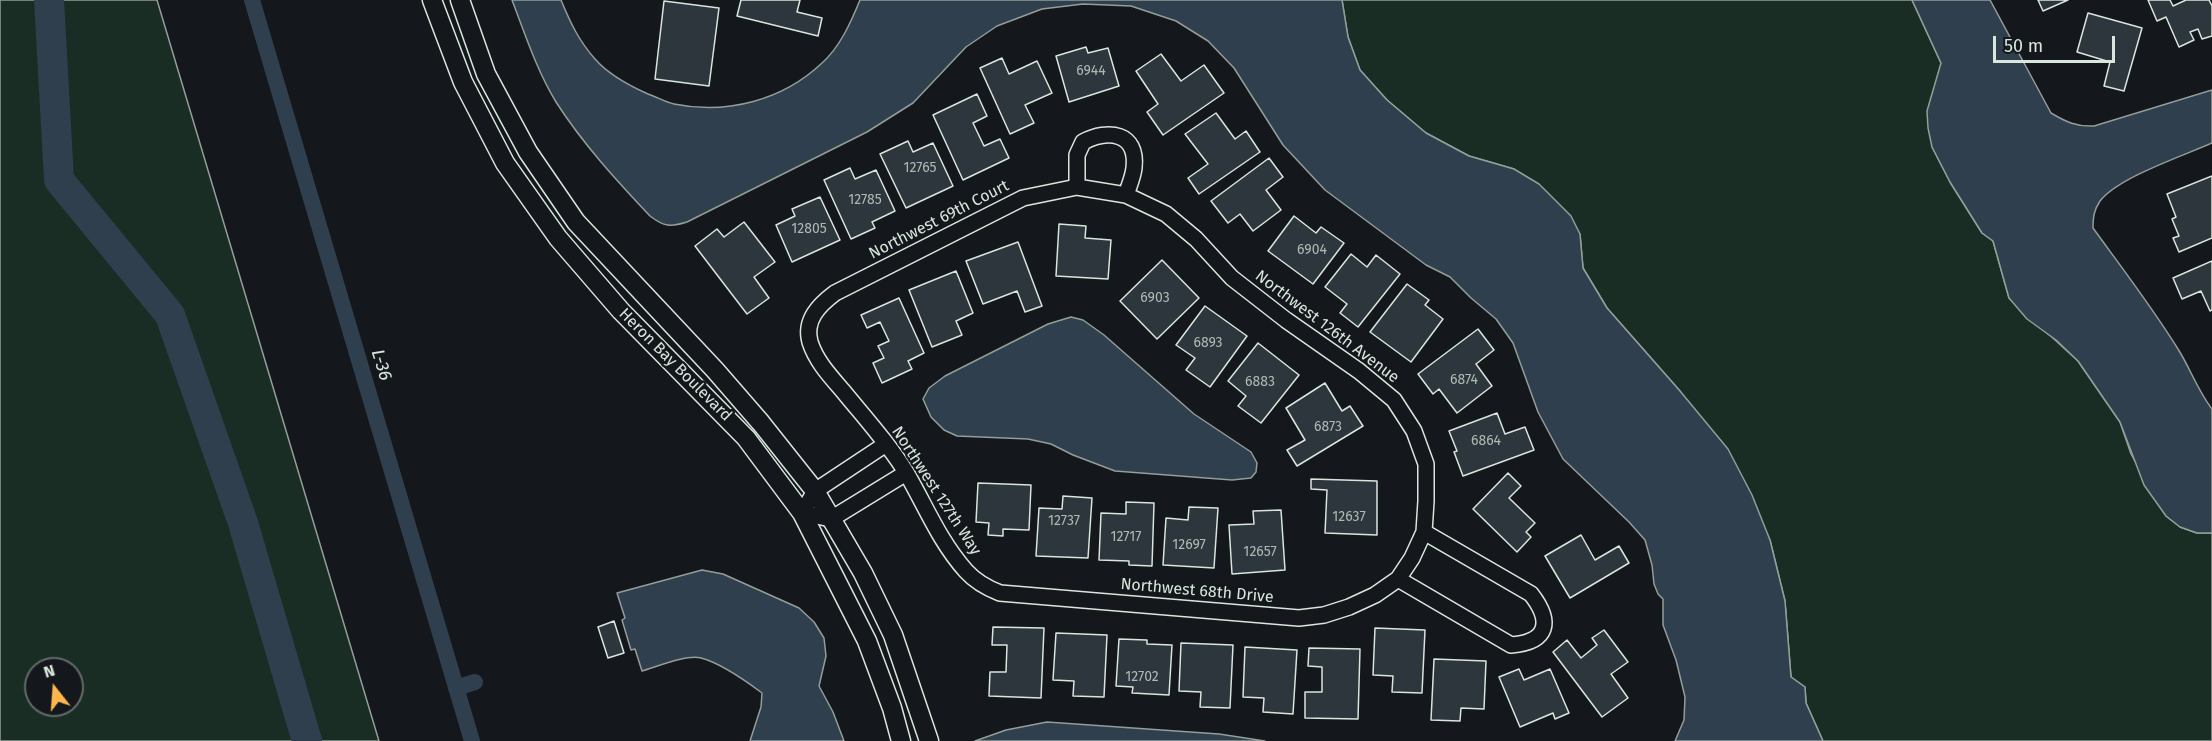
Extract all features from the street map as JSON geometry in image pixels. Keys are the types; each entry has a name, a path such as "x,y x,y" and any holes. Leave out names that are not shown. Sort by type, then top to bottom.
{"street":[{"name":"Heron Bay Boulevard","path":"432,0 463,82 500,153 558,238 621,311 746,438 802,513 867,641 892,708 901,741"},
{"name":"Heron Bay Boulevard","path":"460,0 486,74 528,152 576,222 715,370 815,491 863,573 893,635 929,741"},
{"path":"1077,187 1077,155 1083,142 1096,135 1110,133 1126,140 1134,152 1134,168 1126,195"},
{"name":"Northwest 69th Court","path":"811,321 818,305 835,293 996,210 1023,198 1077,187 1102,190"},
{"name":"Northwest 126th Avenue","path":"1102,190 1126,195 1166,214 1196,239 1232,278 1286,320 1359,371 1394,400 1414,431 1426,464 1424,532 1412,558"},
{"name":"Northwest 127th Way","path":"811,321 810,341 821,366 886,444 906,473 939,534 966,572 985,587"},
{"path":"886,444 815,491 802,513 831,519 906,473"},
{"path":"1398,579 1511,645 1527,644 1538,638 1545,623 1542,608 1531,594 1424,532"},
{"name":"Northwest 68th Drive","path":"985,587 1000,593 1299,618 1324,615 1349,607 1374,595 1398,579 1412,558"}],"green space":[{"path":"0,0 157,0 379,741 0,741"},
{"path":"1342,0 1912,0 1941,63 1932,147 1950,182 1982,233 1993,241 2009,298 2078,361 2120,422 2131,454 2166,516 2180,527 2197,533 2212,533 2212,741 1823,741 1806,703 1805,687 1791,677 1785,601 1770,540 1680,391 1607,308 1583,268 1580,234 1514,169 1469,156 1426,133 1387,100 1360,70 1348,37"}],"water":[{"path":"512,0 561,0 571,24 584,45 595,59 613,75 641,91 671,103 694,107 714,107 734,106 772,95 807,76 828,57 840,42 860,0 1342,0 1348,37 1360,70 1387,100 1426,133 1469,156 1514,169 1539,184 1571,216 1580,234 1583,268 1607,308 1728,449 1752,495 1770,540 1785,601 1791,677 1805,687 1806,703 1823,741 1675,741 1684,720 1685,697 1676,660 1663,625 1663,599 1654,584 1652,565 1645,540 1563,459 1538,412 1513,343 1496,319 1450,277 1426,265 1325,190 1283,145 1234,68 1208,41 1176,21 1131,6 1083,4 1042,9 997,26 966,47 913,103 867,132 687,222 672,225 659,222 650,216 600,161 566,117 543,78"},
{"path":"1912,0 1990,0 2051,113 2082,126 2094,126 2212,90 2212,143 2136,176 2109,192 2096,207 2093,228 2168,333 2212,409 2212,533 2197,533 2180,527 2166,516 2144,485 2120,422 2078,361 2056,340 2027,319 2009,298 1993,241 1982,233 1950,182 1932,147 1927,111 1941,63"},
{"path":"1071,317 1083,320 1104,335 1194,414 1251,452 1257,463 1256,472 1251,478 1232,480 1115,471 1051,444 1028,439 957,436 944,430 931,417 923,399 929,388 945,376 1048,324"},
{"path":"702,570 723,574 799,608 814,622 824,638 826,656 819,686 833,712 844,741 750,741 761,707 762,693 733,673 708,660 688,658 642,671 635,649 631,650 622,620 625,618 617,593"},
{"path":"1047,722 1219,734 1265,741 975,741 1006,730"}],"building":[{"path":"741,0 800,0 797,12 822,18 818,36 737,16"},
{"path":"2038,0 2068,0 2043,11"},
{"path":"2148,0 2170,0 2173,6 2186,0 2209,0 2212,6 2212,36 2202,39 2198,29 2190,32 2194,40 2179,47 2166,17 2157,21"},
{"path":"664,1 719,8 709,86 655,79"},
{"path":"2088,13 2142,28 2124,91 2104,86 2110,62 2077,52"},
{"path":"1086,47 1088,53 1108,48 1119,86 1069,102 1056,56"},
{"path":"1161,54 1181,81 1204,65 1224,93 1163,135 1147,112 1158,104 1136,71"},
{"path":"1002,58 1009,74 1037,61 1052,93 1025,105 1034,123 1010,134 980,68"},
{"path":"977,94 987,116 973,123 984,146 1000,139 1009,158 963,180 933,115"},
{"path":"1216,113 1235,139 1246,131 1260,152 1199,194 1188,178 1208,164 1185,134"},
{"path":"908,141 913,152 933,143 953,186 906,208 880,154"},
{"path":"1269,158 1283,177 1266,190 1281,210 1253,231 1240,214 1228,223 1211,201"},
{"path":"850,168 855,179 876,170 895,211 872,222 875,228 851,239 824,180"},
{"path":"2212,176 2212,238 2179,252 2173,238 2179,236 2172,219 2176,217 2167,194"},
{"path":"820,197 840,240 792,262 776,225 795,216 792,209"},
{"path":"1294,216 1316,233 1321,227 1344,243 1313,284 1268,251"},
{"path":"744,222 775,262 754,277 769,298 747,314 695,246 717,229 724,237"},
{"path":"1059,224 1086,226 1085,238 1111,240 1108,279 1056,276"},
{"path":"1018,242 1042,306 1025,312 1017,291 983,304 966,261"},
{"path":"1351,254 1367,267 1376,255 1400,274 1358,327 1340,313 1347,304 1325,287"},
{"path":"1162,260 1199,298 1157,339 1120,301"},
{"path":"2212,261 2212,310 2210,311 2201,291 2182,299 2173,278"},
{"path":"956,271 973,313 956,321 962,335 932,347 909,290"},
{"path":"1407,284 1429,300 1425,305 1443,319 1411,362 1370,332"},
{"path":"899,298 924,353 908,361 912,369 882,383 873,363 884,358 878,346 889,341 880,322 867,328 861,315"},
{"path":"1205,306 1247,336 1210,387 1186,370 1195,358 1176,345"},
{"path":"1478,329 1494,350 1476,364 1492,386 1457,413 1439,389 1433,394 1418,374"},
{"path":"1258,343 1299,375 1261,423 1238,406 1246,396 1228,381"},
{"path":"1325,383 1342,411 1350,406 1363,426 1297,466 1287,450 1305,440 1286,408"},
{"path":"1497,413 1505,434 1525,427 1534,450 1463,476 1449,431"},
{"path":"1508,473 1521,486 1509,498 1535,523 1526,532 1531,537 1517,552 1473,509"},
{"path":"1311,479 1377,481 1377,535 1325,533 1327,490 1311,489"},
{"path":"978,483 1031,485 1029,530 1003,529 1003,536 988,535 989,523 976,522"},
{"path":"1063,496 1092,498 1088,558 1036,556 1039,508 1062,509"},
{"path":"1126,502 1154,503 1152,566 1129,565 1129,561 1099,560 1101,513 1126,514"},
{"path":"1189,507 1218,508 1214,568 1163,565 1166,518 1188,520"},
{"path":"1281,510 1285,570 1232,574 1229,525 1254,524 1253,511"},
{"path":"1581,535 1595,560 1619,546 1629,563 1570,598 1545,556"},
{"path":"614,621 624,653 608,658 598,627"},
{"path":"993,627 1044,628 1041,698 989,696 990,672 1006,672 1007,645 992,645"},
{"path":"1375,628 1425,630 1422,693 1392,692 1393,676 1373,675"},
{"path":"1604,630 1628,662 1611,674 1628,698 1602,717 1553,652 1567,640 1581,658 1597,645 1592,638"},
{"path":"1056,633 1107,635 1104,697 1073,696 1074,681 1053,680"},
{"path":"1119,639 1147,640 1147,644 1172,645 1169,695 1132,693 1133,687 1116,686"},
{"path":"1181,643 1233,645 1230,708 1200,707 1201,692 1179,691"},
{"path":"1245,647 1297,650 1293,714 1263,712 1264,698 1243,697"},
{"path":"1309,648 1360,649 1358,719 1305,718 1305,692 1322,692 1322,667 1308,666"},
{"path":"1434,659 1486,661 1484,709 1461,708 1460,721 1431,720"},
{"path":"1519,669 1524,680 1550,669 1569,713 1555,719 1553,713 1520,727 1499,677"}],"waterway":[{"path":"49,0 59,180 170,315 243,523 307,741"},
{"name":"L-36","path":"252,0 472,741"},
{"path":"456,688 475,682"}]}
